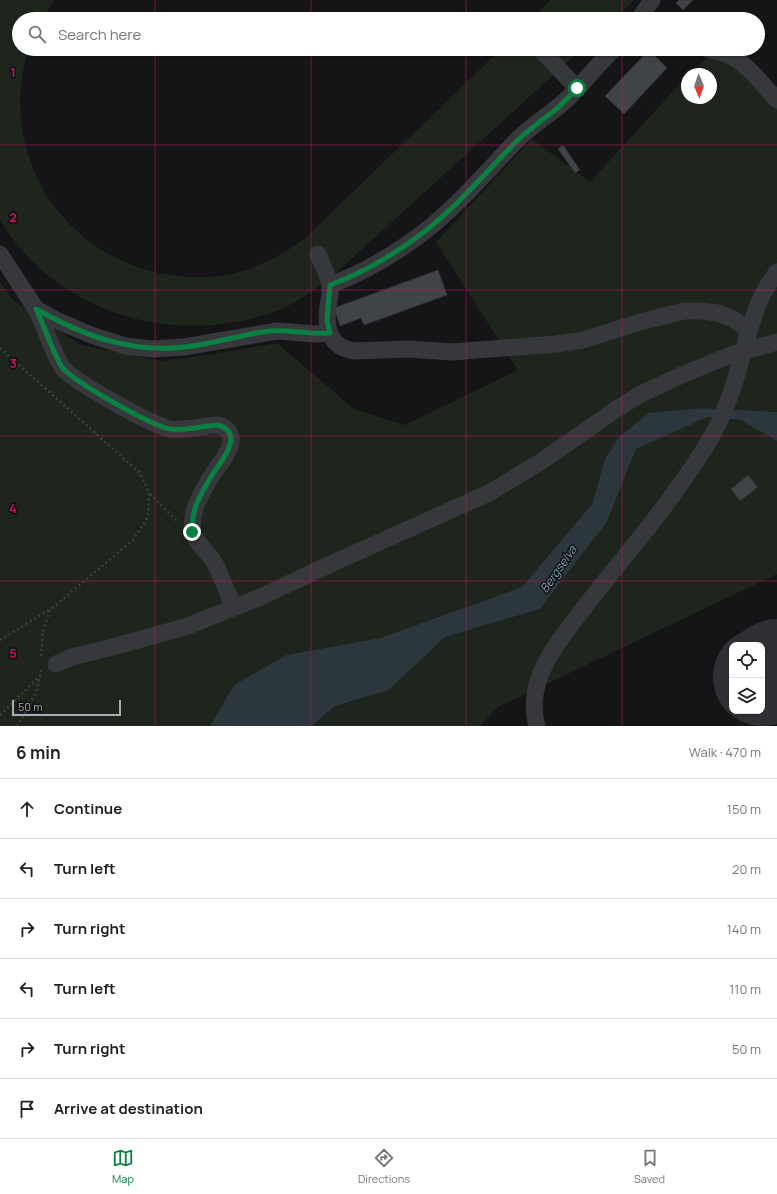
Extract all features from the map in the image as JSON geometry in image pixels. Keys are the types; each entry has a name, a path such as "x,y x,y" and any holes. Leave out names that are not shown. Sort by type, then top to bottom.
{"street":[{"path":"644,12 652,0"},
{"path":"546,56 577,88"},
{"path":"330,285 345,280 390,255 420,235 453,206 530,128 547,117 568,98 607,56"},
{"path":"730,56 744,65 777,100"},
{"path":"0,254 36,309 63,368 71,376 125,408 168,429 218,425 228,431 231,439 229,450 198,500 192,527 194,537 213,560 234,607"},
{"path":"318,254 330,285 327,320 330,333 338,345 348,350 409,349 452,352 571,342 583,340 640,322 684,312 700,311 718,314 733,319 749,330"},
{"path":"537,726 535,710 536,690 538,681 551,654 586,605 668,502 700,456 721,420 728,402 760,298 777,272"},
{"path":"36,309 56,320 110,342 142,348 184,347 268,331 287,331 315,334 330,333"},
{"path":"46,664 172,631 263,596 489,493 542,461 633,398 684,374 744,351 777,342"}],"path":[{"path":"0,348 140,473 149,493 194,537"},
{"path":"0,640 50,610 134,540 148,517 149,493"},
{"path":"17,726 30,705 40,676 46,664 43,631 50,610"},
{"path":"0,715 40,676 46,664"}],"shaded area":[{"path":"0,0 54,0 46,12 12,12 12,56 27,56 20,98 23,135 38,179 54,207 76,230 101,250 130,264 160,273 193,277 226,275 247,270 276,257 303,240 494,56 574,56 339,270 303,297 287,306 279,310 241,321 201,326 162,324 123,315 87,301 53,280 24,253 0,220"},
{"path":"551,0 635,0 622,12 539,12"},
{"path":"710,56 725,56 777,106 777,412 704,408 605,459 592,504 522,587 380,638 286,655 235,685 210,726 0,726 0,282 13,300 81,345 161,361 214,354 277,343 354,409 405,425 518,370 436,242 532,139 590,182 681,83 681,104 717,104 717,68 696,68"},
{"path":"708,417 740,420 777,441 777,574 498,707 480,726 312,726 335,706 389,690 445,637 540,609 607,522 636,449"}],"water":[{"name":"Bergselva","path":"704,408 777,412 777,441 740,420 708,417 636,449 607,522 540,609 445,637 389,690 335,706 312,726 210,726 234,685 286,655 380,638 522,587 592,504 605,459 619,437 649,413"}],"building":[{"path":"679,0 693,0 683,10 676,3"},
{"path":"643,56 655,56 667,68 624,114 605,96"},
{"path":"563,145 580,170 575,173 558,149"},
{"path":"438,270 447,295 364,325 361,318 340,326 334,308"},
{"path":"748,475 758,487 740,501 731,489"}],"runway":[{"path":"765,675 777,668"}],"route":[{"path":"192,532 198,500 210,478 229,450 231,439 228,431 218,425 168,429 125,408 83,384 67,373 63,368 36,309 56,320 110,342 125,346 152,349 184,347 210,343 268,331 287,331 315,334 330,333 327,320 330,285 345,280 390,255 420,235 453,206 530,128 547,117 577,88"}]}
